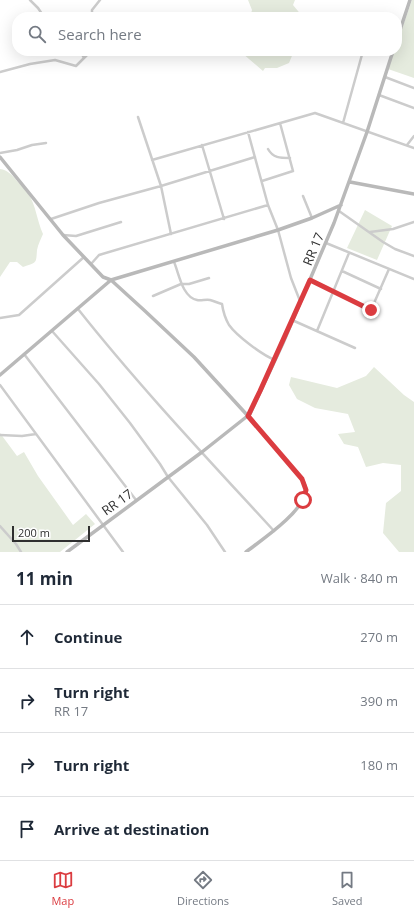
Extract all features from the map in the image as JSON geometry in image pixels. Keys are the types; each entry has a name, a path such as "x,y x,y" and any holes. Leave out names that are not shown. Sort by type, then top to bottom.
{"street":[{"path":"30,0 41,12"},
{"path":"92,12 100,0"},
{"path":"402,24 410,0"},
{"path":"342,123 362,56"},
{"name":"RR 17","path":"67,552 248,416 310,280 339,211 368,132 391,56"},
{"path":"0,72 30,64 55,60 76,66 84,58"},
{"path":"385,77 414,88"},
{"path":"379,95 414,108"},
{"path":"152,160 315,113 414,148"},
{"path":"138,117 161,186 171,234"},
{"path":"262,181 294,171 280,123"},
{"path":"248,132 268,205 278,230 291,278 300,301"},
{"path":"407,145 414,136"},
{"path":"0,153 46,143"},
{"path":"202,145 224,219"},
{"path":"268,149 270,153 277,157 290,158"},
{"path":"0,157 63,235 103,277 111,280 194,357 248,416 302,479 306,487 303,500 294,512 274,531 246,552"},
{"path":"51,220 99,203 161,186 255,157"},
{"path":"350,182 414,194"},
{"path":"303,196 312,218"},
{"path":"91,264 99,255 268,205"},
{"path":"0,375 111,280 278,230 312,218 341,205"},
{"path":"339,211 369,233 395,249 414,256"},
{"path":"63,235 76,236 121,222"},
{"path":"369,233 393,229 414,222"},
{"path":"326,243 414,279"},
{"path":"317,332 349,253"},
{"path":"0,318 19,315 84,257"},
{"path":"174,262 181,284 186,292 196,300 209,300 222,304 223,314 228,324 268,358 274,360"},
{"path":"310,280 371,310 389,269"},
{"path":"342,271 381,289"},
{"path":"152,296 181,284 189,284 209,278"},
{"path":"78,309 147,392 274,531"},
{"path":"292,320 355,348"},
{"path":"52,330 99,384 160,464 168,477 207,525 225,552"},
{"path":"24,354 136,501"},
{"path":"0,385 123,552"},
{"path":"0,435 22,436 36,434"},
{"path":"0,526 21,552"}],"shaded area":[{"path":"248,0 295,0 293,5 299,12 251,12"},
{"path":"412,0 414,0 414,78 388,69 392,56 402,56 402,29"},
{"path":"246,56 292,56 289,63 277,68 265,68 263,71"},
{"path":"0,169 10,173 28,193 33,203 43,234 38,246 35,262 23,267 17,262 10,262 0,277"},
{"path":"365,210 392,226 377,260 347,248"},
{"path":"374,367 404,395 414,402 414,552 399,552 383,533 386,503 401,491 401,465 383,463 366,467 358,447 344,444 338,434 355,432 348,414 315,408 297,399 289,385 291,377 337,388 366,376"},
{"path":"0,433 17,456 24,452 38,476 73,525 86,514 95,524 60,552 0,552"}],"route":[{"path":"303,500 306,487 302,479 248,416 310,280 371,310"}]}
